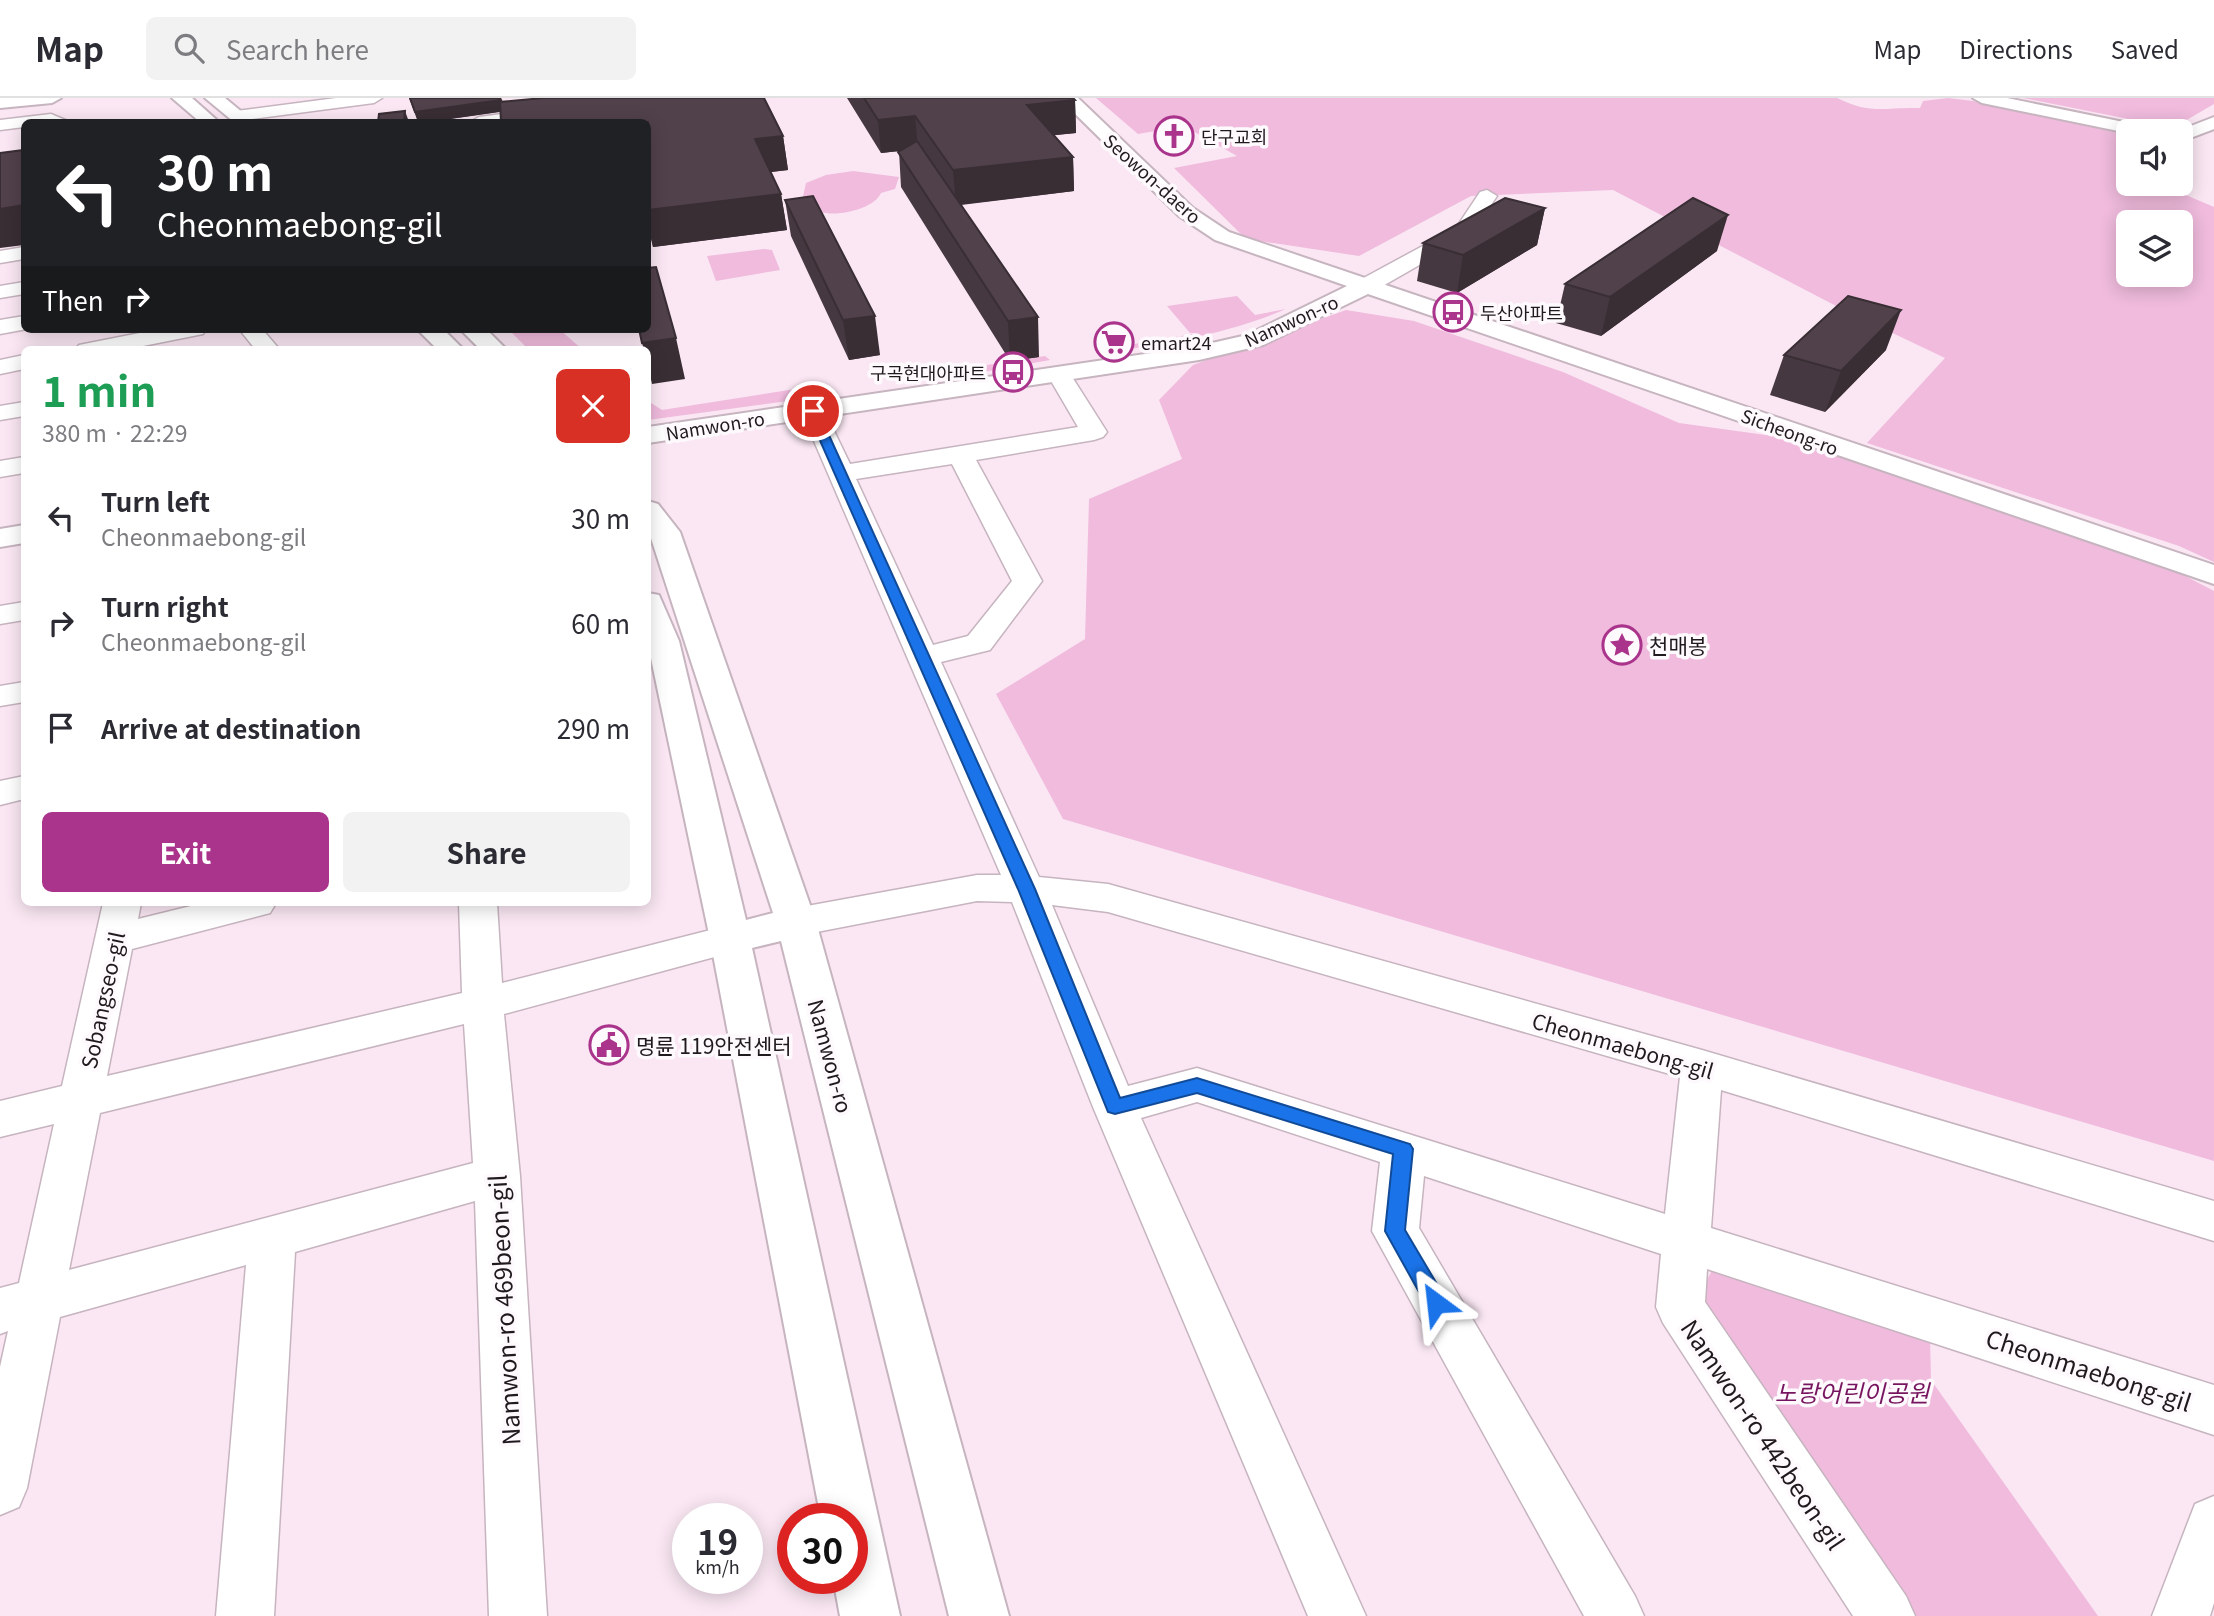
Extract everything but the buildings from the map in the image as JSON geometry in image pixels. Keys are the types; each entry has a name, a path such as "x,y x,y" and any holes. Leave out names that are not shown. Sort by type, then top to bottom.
{"street":[{"path":"0,103 52,98"},
{"path":"181,98 206,119"},
{"path":"215,98 240,119 374,98"},
{"path":"511,98 522,117"},
{"name":"Seowon-daero","path":"1068,98 1186,212 1222,236 1366,286"},
{"path":"1982,98 2116,125"},
{"path":"505,119 567,111"},
{"path":"2193,132 2214,122"},
{"path":"0,125 21,123"},
{"path":"2193,141 2214,146"},
{"name":"Namwon-ro","path":"651,435 1199,353 1255,340 1366,286 1463,232 1487,196"},
{"path":"0,257 21,254"},
{"name":"Sicheong-ro","path":"1366,286 2214,575"},
{"path":"0,292 21,288"},
{"path":"0,327 21,324"},
{"path":"108,346 174,333"},
{"path":"433,333 448,346"},
{"path":"476,333 491,346"},
{"path":"0,367 21,363"},
{"path":"842,473 1094,432 1059,374"},
{"path":"0,413 21,410"},
{"path":"813,411 1026,889 1115,1107 1337,1616"},
{"path":"922,657 979,643 1027,581 960,455"},
{"path":"0,469 21,466"},
{"name":"Namwon-ro","path":"651,514 665,532 796,922 979,1616"},
{"path":"0,538 21,534"},
{"path":"651,610 663,641 730,939 847,1503"},
{"path":"0,615 21,612"},
{"path":"0,696 21,692"},
{"path":"0,793 21,790"},
{"name":"Cheonmaebong-gil","path":"796,922 977,888 1026,889 1108,898 1702,1067 2214,1221"},
{"path":"119,921 234,906"},
{"name":"Namwon-ro 469beon-gil","path":"478,906 497,1176 517,1616"},
{"name":"Sobangseo-gil","path":"82,1097 119,921"},
{"path":"0,1119 82,1097 483,1004 796,922"},
{"name":"Namwon-ro 442beon-gil","path":"1702,1067 1679,1307 1886,1616"},
{"name":"Cheonmaebong-gil","path":"1115,1107 1197,1085 2214,1410"},
{"path":"0,1488 19,1306 82,1097"},
{"path":"1404,1149 1395,1231 1615,1616"},
{"path":"19,1306 497,1176"},
{"path":"245,1616 272,1238"},
{"path":"2181,1616 2214,1523"},
{"path":"865,1594 870,1616"}],"green space":[{"path":"1096,98 1837,98 1860,107 1878,109 1920,108 1923,101 1948,98 2116,132 2116,196 2188,196 2214,207 2214,562 2179,546 1867,443 1945,358 1840,308 1613,190 1471,196 1359,256 1246,239 1174,168 1237,156 1184,126 1138,134"},
{"path":"2023,98 2214,98 2214,104 2188,119 2128,119"},
{"path":"853,171 899,177 895,189 881,193 871,203 855,210 828,213 816,210 802,201 806,183 826,175"},
{"path":"772,250 780,270 716,281 707,256"},
{"path":"1237,296 1255,315 1286,309 1217,332 1097,354 1099,350 1199,333 1190,333 1167,306"},
{"path":"1346,310 1414,321 1563,372 1679,423 1773,436 1849,458 2170,568 2214,591 2214,1161 1063,819 996,694 1085,639 1089,499 1182,459 1159,400 1193,365"},
{"path":"512,333 564,333 578,346 525,346"},
{"path":"1045,356 1050,360 966,375 960,369"},
{"path":"814,386 820,387 821,395 651,420 651,403 662,410"},
{"name":"노랑어린이공원","path":"1716,1263 1930,1335 1931,1380 2098,1616 1915,1616 1696,1300"}],"place":[{"name":"단구교회","path":"1174,136"},
{"name":"두산아파트","path":"1453,312"},
{"name":"emart24","path":"1114,342"},
{"name":"구곡현대아파트","path":"1013,372"},
{"name":"천매봉","path":"1622,645"},
{"name":"명륜 119안전센터","path":"609,1045"}],"route":[{"path":"813,411 1026,889 1115,1107 1197,1085 1404,1149 1395,1231 1436,1303"}]}
